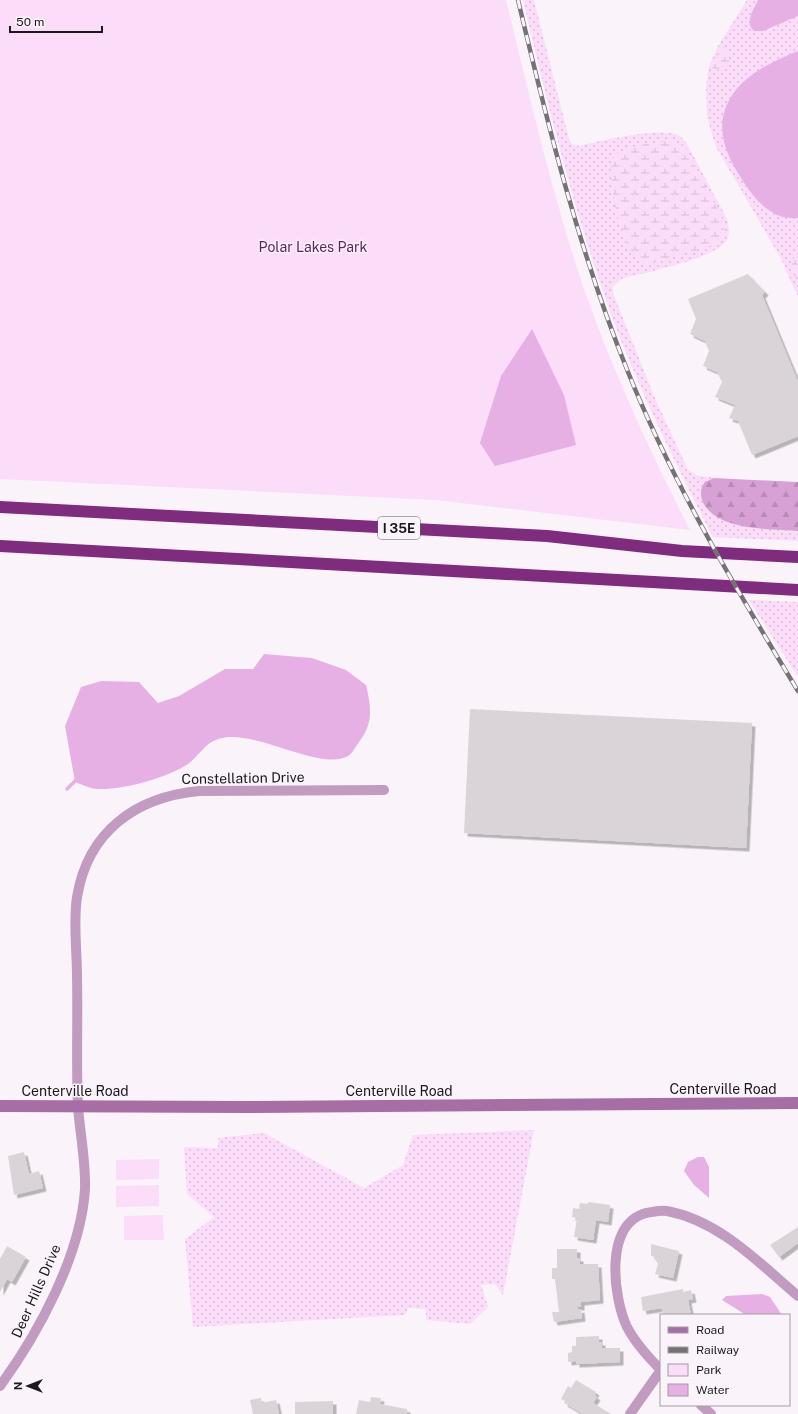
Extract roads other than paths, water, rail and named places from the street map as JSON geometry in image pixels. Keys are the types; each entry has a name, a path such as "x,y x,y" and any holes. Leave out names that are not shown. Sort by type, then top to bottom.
{"highway":[{"name":"I 35E","path":"0,507 547,536 682,551 798,557"},
{"path":"0,546 798,590"}],"main road":[{"name":"Centerville Road","path":"0,1106 253,1107 798,1103"}],"street":[{"name":"Constellation Drive","path":"78,1106 77,898 81,879 88,861 109,831 123,818 139,807 175,793 199,791 384,790"},
{"name":"Deer Hills Drive","path":"0,1386 21,1357 47,1307 66,1267 78,1226 85,1189 78,1106"},
{"path":"660,1369 639,1348 627,1327 620,1307 616,1286 616,1248 619,1238 627,1223 638,1215 667,1211 701,1223 722,1233 742,1248 798,1296"},
{"path":"630,1414 660,1371"},
{"path":"702,1406 711,1414"}],"water":[{"path":"758,0 798,0 798,16 763,31 754,31 751,28 750,20"},
{"path":"798,51 798,218 793,218 777,215 762,205 754,196 743,181 726,150 722,128 723,116 727,105 739,86 762,68"},
{"path":"532,329 564,395 576,445 495,466 480,443 501,376"},
{"path":"264,654 312,658 346,670 366,685 370,707 369,721 364,735 348,756 336,759 320,758 267,743 232,737 213,741 188,764 169,774 144,782 108,789 95,789 75,782 65,726 81,687 101,681 139,682 158,703 179,696 225,669 253,669"},
{"path":"698,1157 704,1157 709,1167 709,1198 694,1185 684,1171 688,1162"},
{"path":"762,1294 770,1297 781,1314 744,1314 722,1300 726,1296"}],"waterway":[{"path":"67,789 78,778"}],"railway":[{"path":"518,0 566,188 594,281 628,372 646,414 685,495 728,574 798,691"}],"park label":[{"name":"Polar Lakes Park","path":"313,247"}]}
